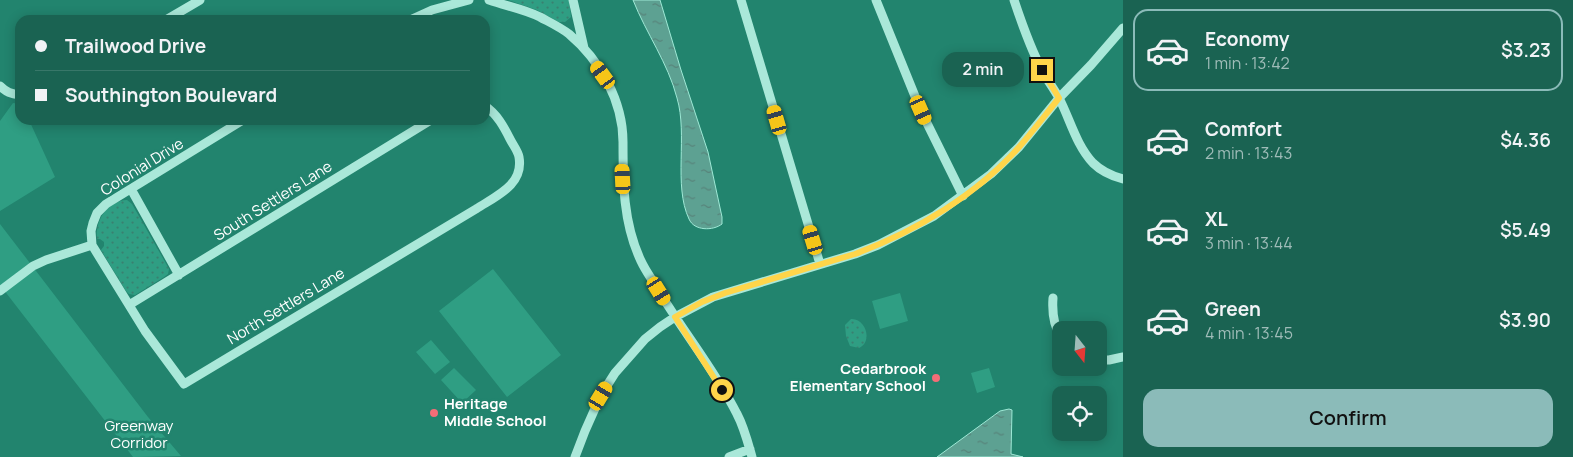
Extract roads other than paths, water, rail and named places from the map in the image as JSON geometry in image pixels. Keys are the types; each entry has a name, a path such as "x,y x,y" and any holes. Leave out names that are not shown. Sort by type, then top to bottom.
{"street":[{"path":"174,15 200,0"},
{"path":"421,15 432,10 470,0"},
{"path":"489,0 538,16 568,33 585,50 605,78 616,100 621,120 625,210 632,240 643,266 738,415 751,453 729,457"},
{"path":"573,0 585,50"},
{"path":"741,0 820,264"},
{"path":"876,0 918,102 963,196"},
{"path":"1014,0 1042,70 1059,98 1076,138 1094,163 1104,171 1123,179"},
{"path":"576,457 585,430 601,396 615,373 645,339 675,317 713,297 855,254 878,245 934,216 992,174 1019,147 1059,98 1123,28"},
{"path":"0,86 5,91 15,94"},
{"name":"North Settlers Lane","path":"92,245 145,331 184,384 503,191 514,182 519,172 519,155 497,118 490,111"},
{"name":"Colonial Drive","path":"92,245 91,231 98,213 106,204 235,125"},
{"name":"South Settlers Lane","path":"129,306 424,125"},
{"path":"131,189 179,275"},
{"path":"2,289 22,273 46,260 92,245"},
{"path":"1053,298 1052,310 1054,321"},
{"path":"1108,360 1123,357"}],"water":[{"path":"633,0 660,0 708,152 722,217 722,224 714,228 704,229 695,226 691,223 684,206 681,176 680,112 677,98 663,60"},
{"path":"1012,410 1011,454 1023,457 937,457 1000,411"}],"place":[{"name":"Cedarbrook Elementary School","path":"936,378"},
{"name":"Heritage Middle School","path":"434,413"}],"park label":[{"name":"Greenway Corridor","path":"139,434"}]}
